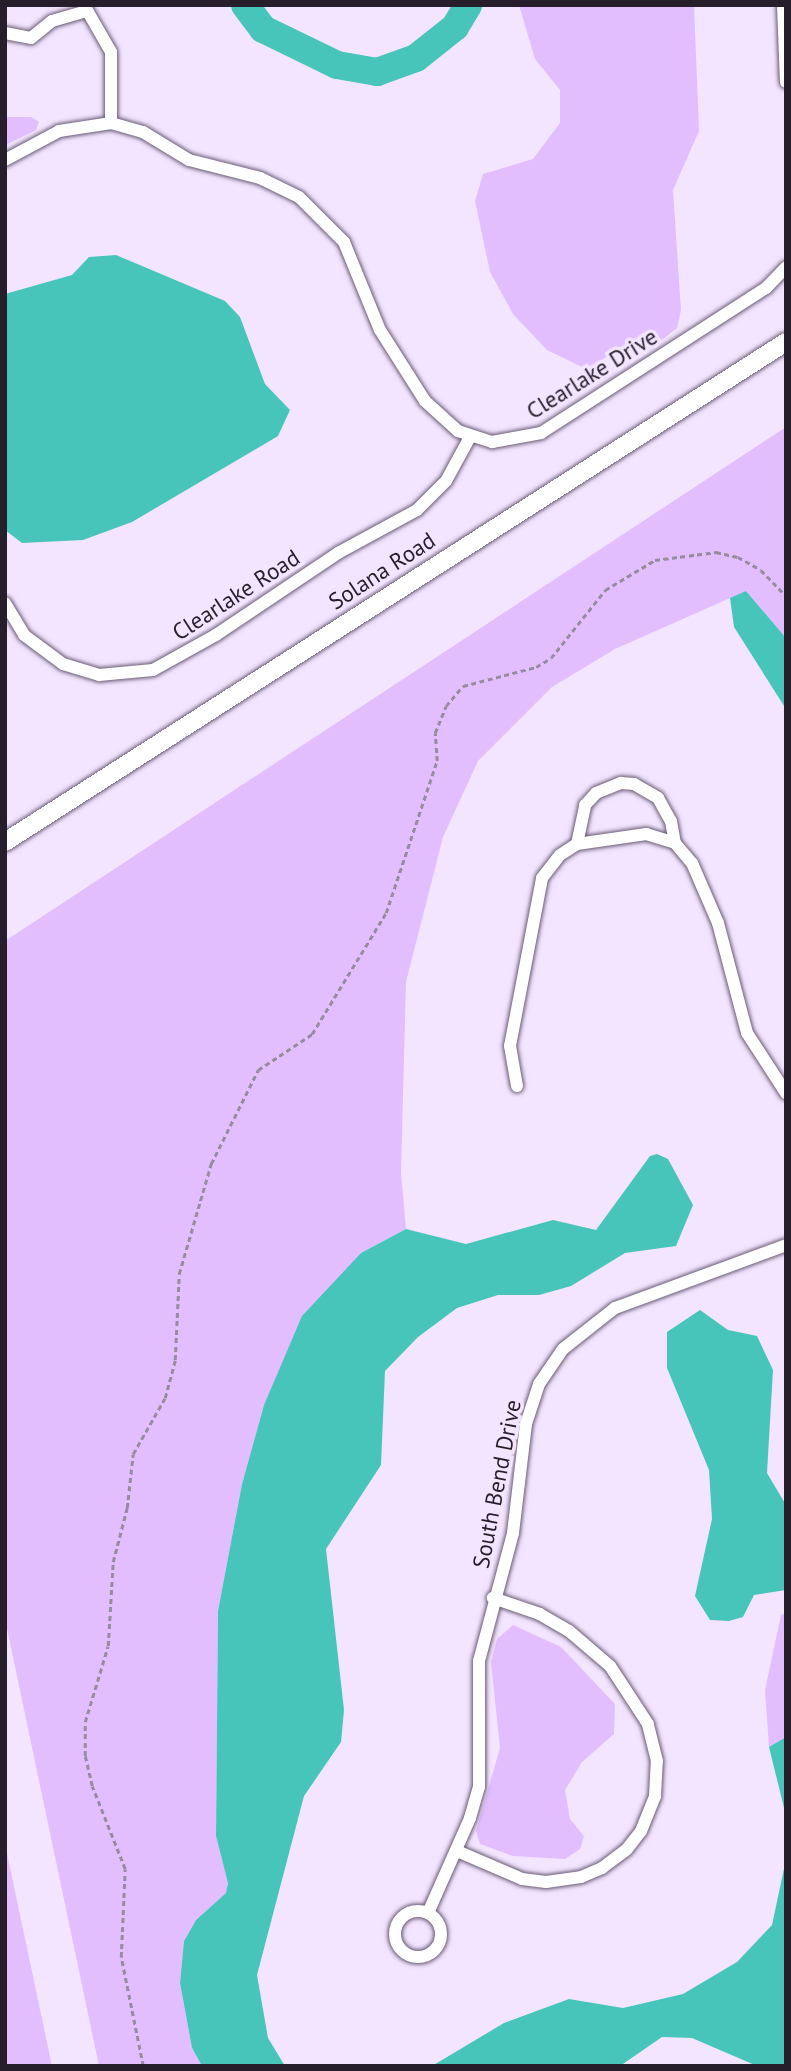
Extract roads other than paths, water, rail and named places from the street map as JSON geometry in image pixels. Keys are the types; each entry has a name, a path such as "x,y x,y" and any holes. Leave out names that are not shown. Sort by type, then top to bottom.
{"street":[{"path":"783,5 786,82"},
{"path":"5,33 31,38 52,22 86,8 111,52 111,122"},
{"name":"Clearlake Drive","path":"5,160 59,131 111,122 143,132 189,160 280,186 316,209 344,242 380,330 425,401 445,423 470,437 504,442 541,433 756,295 786,267"},
{"name":"Solana Road","path":"5,842 786,342"},
{"name":"Clearlake Road","path":"5,603 24,635 63,664 99,675 153,670 216,635 338,553 417,510 446,481 470,437"},
{"path":"577,844 585,805 596,793 621,783 634,784 658,798 666,809 675,843 692,863 707,892 747,1032 786,1093"},
{"path":"517,1086 510,1046 537,892 550,865 577,844 646,834 675,843"},
{"name":"South Bend Drive","path":"428,1913 457,1851 479,1787 479,1661 493,1598 513,1533 531,1404 562,1349 596,1320 635,1298 786,1245"},
{"path":"457,1851 522,1879 546,1882 581,1877 602,1868 626,1849 648,1818 656,1796 657,1761 648,1724 610,1666 569,1631 540,1614 493,1598"}],"waterway":[{"path":"245,5 263,29 337,65 377,72 416,58 455,27 468,5"}]}
